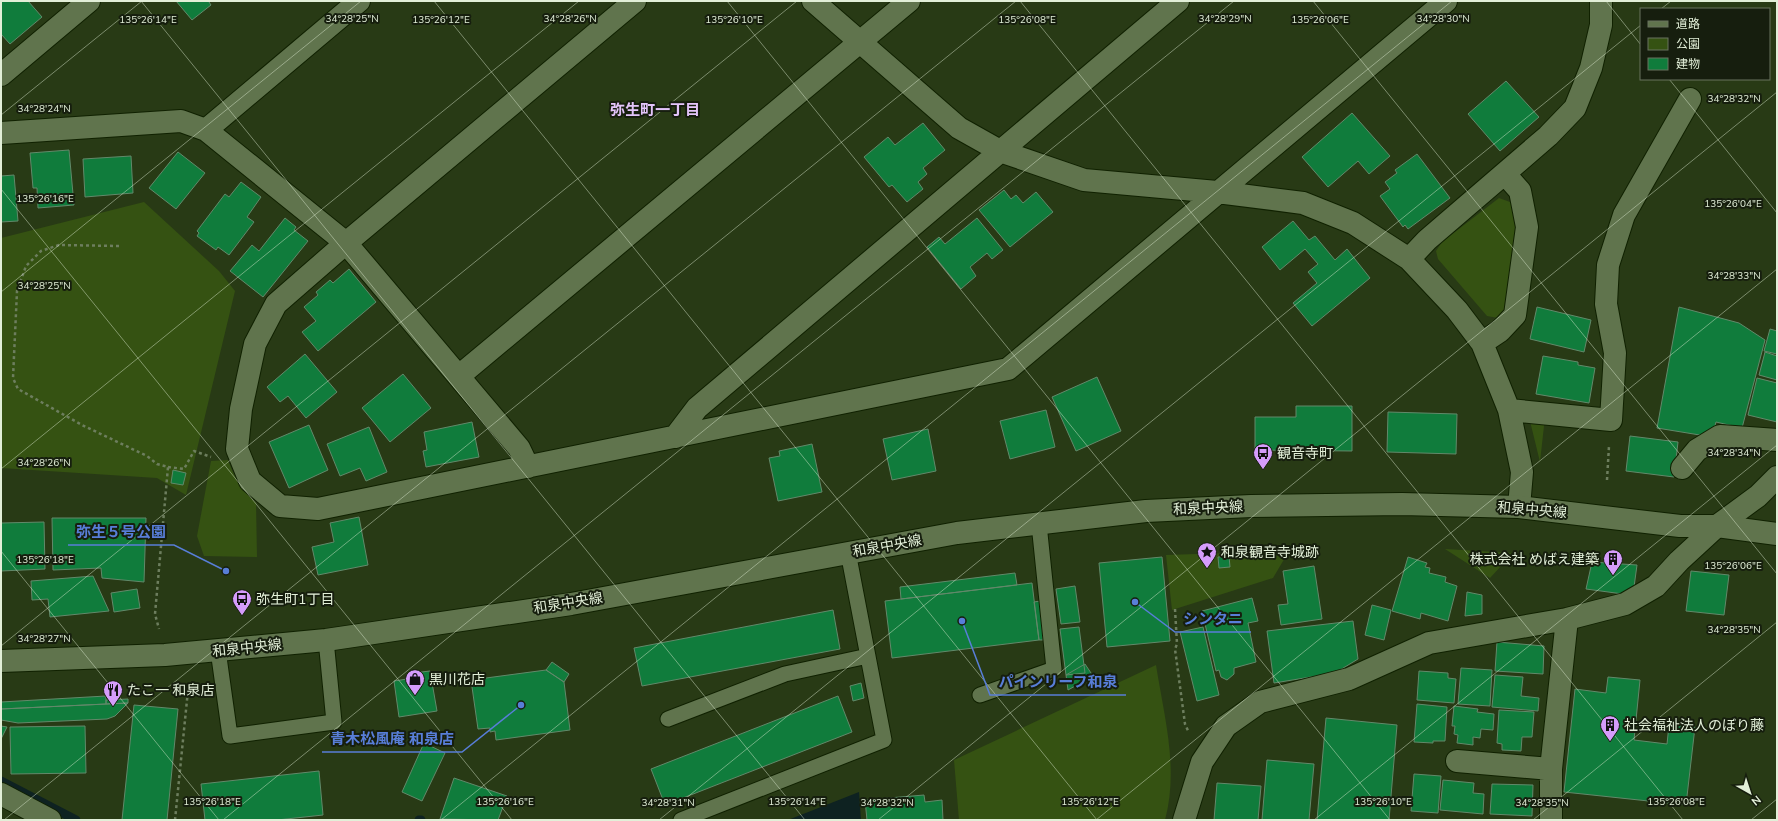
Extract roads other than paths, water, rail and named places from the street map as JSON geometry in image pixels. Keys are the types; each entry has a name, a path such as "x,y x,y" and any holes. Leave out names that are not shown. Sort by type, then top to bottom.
{"street":[{"path":"1,75 89,1"},
{"path":"206,130 359,1"},
{"path":"635,1 346,243 276,304 255,344 241,410 238,449 250,481 280,506 318,509 1008,369 1446,1"},
{"path":"813,1 959,128 1000,151 1084,180 1217,192 1303,203 1353,223 1409,259 1457,310 1482,344 1509,410 1522,472 1519,507"},
{"path":"458,376 909,1"},
{"path":"675,437 697,408 1178,1"},
{"path":"1409,259 1427,240 1548,136 1575,108 1591,68 1601,25 1601,1"},
{"path":"1509,410 1611,420 1615,353 1606,304 1608,265 1624,215 1690,99"},
{"path":"1,133 181,120 206,130 346,243 519,448 528,467"},
{"path":"1482,344 1500,332 1515,315 1527,227 1520,191 1505,174"},
{"path":"1682,468 1697,450 1720,436 1777,440"},
{"path":"1184,820 1202,762 1226,726 1260,702 1349,679 1429,643 1568,619 1625,604 1656,586 1679,561 1717,526 1758,496 1777,477"},
{"name":"和泉中央線","path":"1,661 165,654 326,640 571,604 957,533 1146,511 1251,506 1402,504 1519,507 1680,526 1717,526 1777,534"},
{"path":"1551,820 1551,769 1568,619"},
{"path":"1457,761 1551,769"},
{"path":"1,794 50,820"}],"lane":[{"path":"980,696 1054,669 1039,524"},
{"path":"681,820 884,740 848,552"},
{"path":"218,650 230,736 334,722 326,640"},
{"path":"668,719 785,674 868,656"}],"water":[{"path":"859,792 861,820 788,820"}],"waterway":[{"path":"1,781 76,820"}],"place":[{"name":"観音寺町","path":"1263,470"},
{"name":"和泉観音寺城跡","path":"1207,569"},
{"name":"弥生５号公園","path":"226,571"},
{"name":"株式会社 めばえ建築","path":"1613,576"},
{"name":"シンタニ","path":"1135,602"},
{"name":"弥生町1丁目","path":"242,616"},
{"name":"パインリーフ和泉","path":"962,621"},
{"name":"黒川花店","path":"415,696"},
{"name":"青木松風庵 和泉店","path":"521,705"},
{"name":"たこ一 和泉店","path":"113,707"},
{"name":"社会福祉法人のぼり藤","path":"1610,742"}],"district":[{"name":"弥生町一丁目","path":"655,110"}]}
